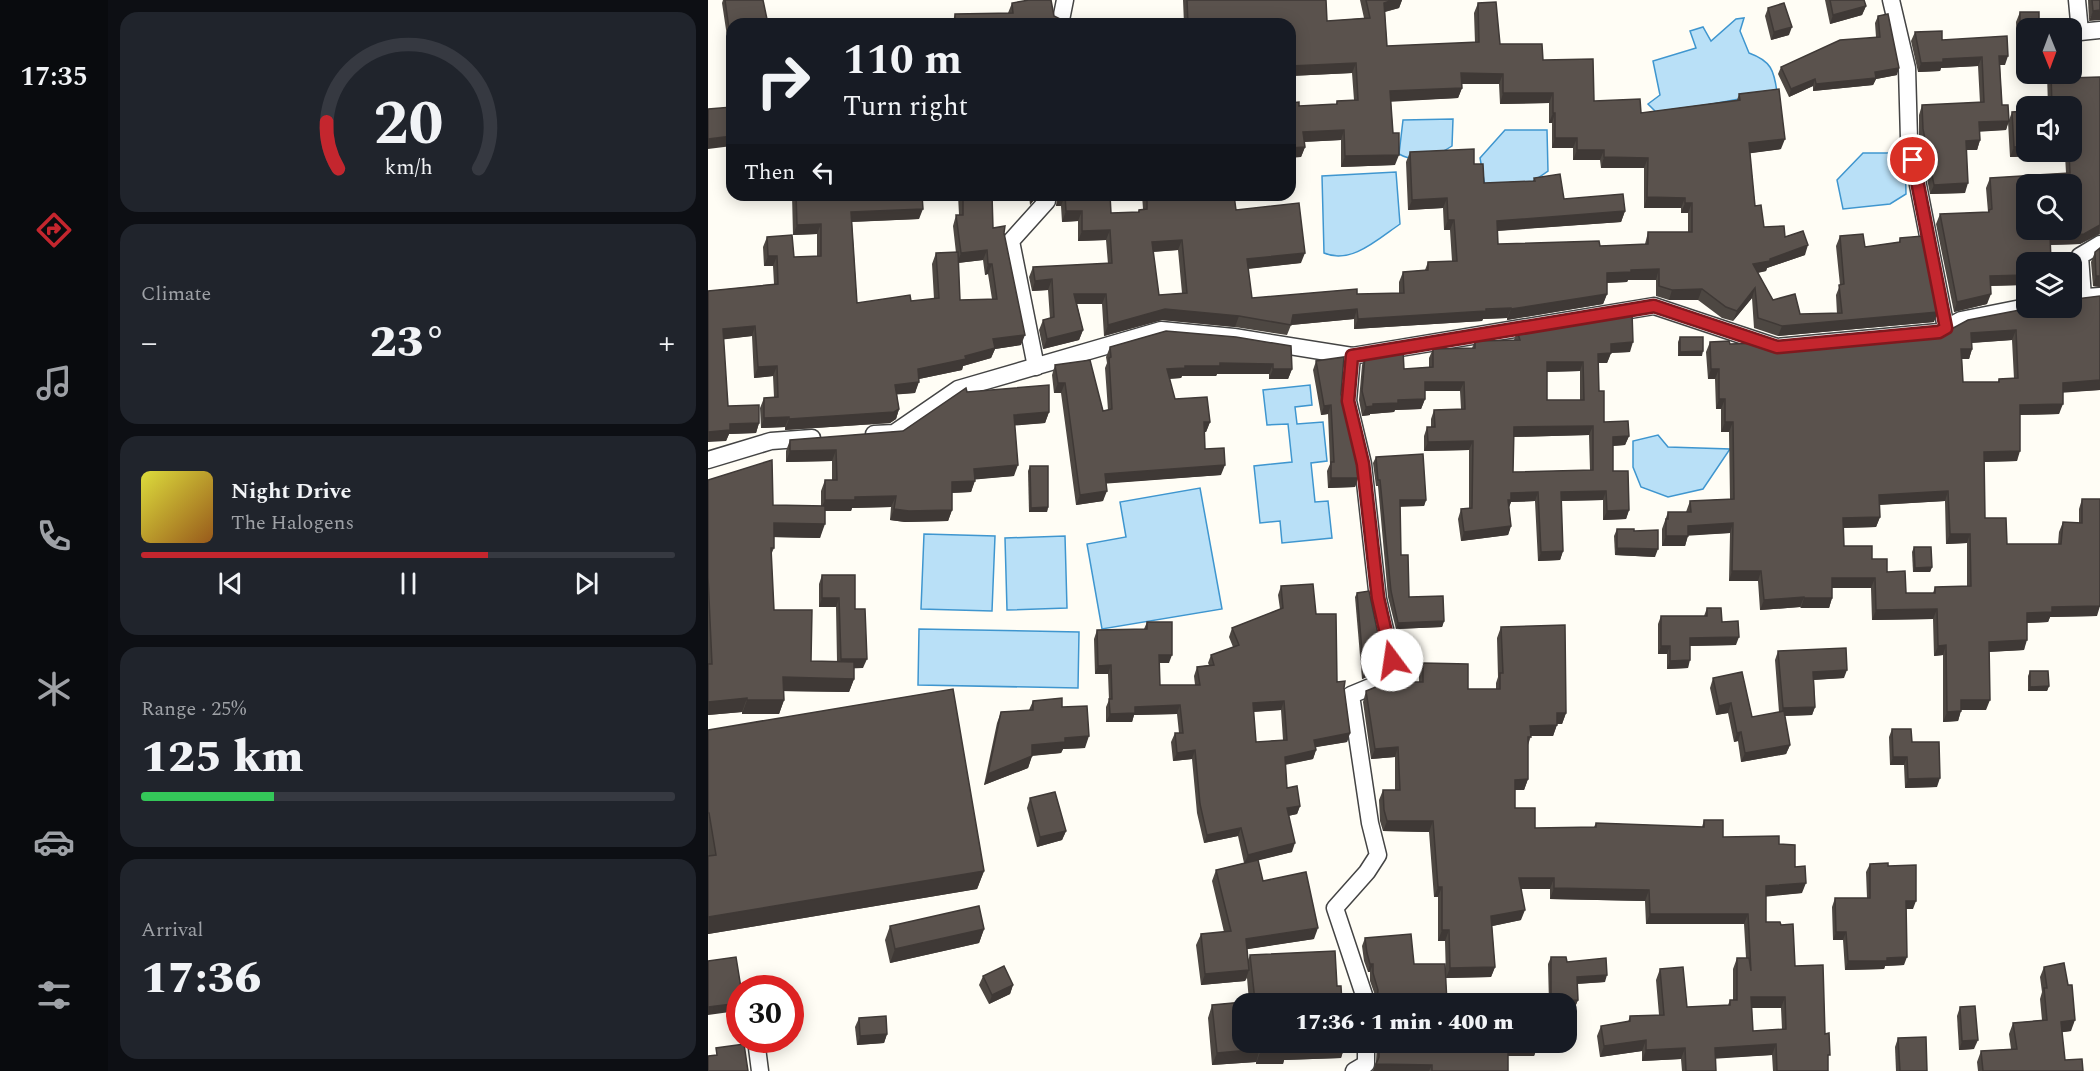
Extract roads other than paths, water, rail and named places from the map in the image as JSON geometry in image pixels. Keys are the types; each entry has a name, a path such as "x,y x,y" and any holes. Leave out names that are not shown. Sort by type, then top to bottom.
{"street":[{"path":"1061,18 1065,0"},
{"path":"1891,0 1907,69 1909,140 1946,328"},
{"path":"2077,0 2080,32 2100,30"},
{"path":"1035,367 1011,241 1047,201"},
{"path":"2082,255 2100,244"},
{"path":"2082,297 2100,296"},
{"path":"860,435 894,433 958,389 1161,330 1234,337 1352,356 1654,306 1777,347 1939,332 1961,320 2016,309"},
{"path":"1352,356 1348,401 1363,464 1378,598 1392,660 1380,682 1351,695 1370,823 1378,855 1367,872 1335,908 1363,993"},
{"path":"708,460 771,441 827,437"},
{"path":"758,1053 760,1071"},
{"path":"1354,1071 1366,1064 1366,1053"}],"water":[{"path":"1744,18 1740,31 1749,53 1762,59 1770,67 1777,92 1658,114 1648,104 1660,95 1653,61 1696,48 1690,31 1703,27 1711,41 1736,19"},
{"path":"1453,119 1452,146 1426,157 1412,158 1399,154 1403,120"},
{"path":"1505,130 1547,130 1548,171 1532,182 1485,186 1480,158"},
{"path":"1863,153 1905,153 1906,194 1890,204 1843,209 1837,180"},
{"path":"1396,172 1400,224 1364,249 1354,253 1334,256 1324,253 1322,176"},
{"path":"1310,385 1312,405 1295,407 1297,424 1323,422 1327,461 1311,463 1315,502 1328,501 1332,538 1282,543 1280,521 1260,523 1254,466 1292,462 1288,424 1267,425 1263,390"},
{"path":"1658,435 1668,447 1730,449 1703,489 1668,497 1641,487 1633,467 1633,441"},
{"path":"1200,488 1222,609 1102,629 1087,544 1126,537 1120,502"},
{"path":"924,534 995,536 992,611 921,609"},
{"path":"1065,536 1067,608 1007,610 1005,538"},
{"path":"919,629 1079,632 1078,688 918,685"}]}
